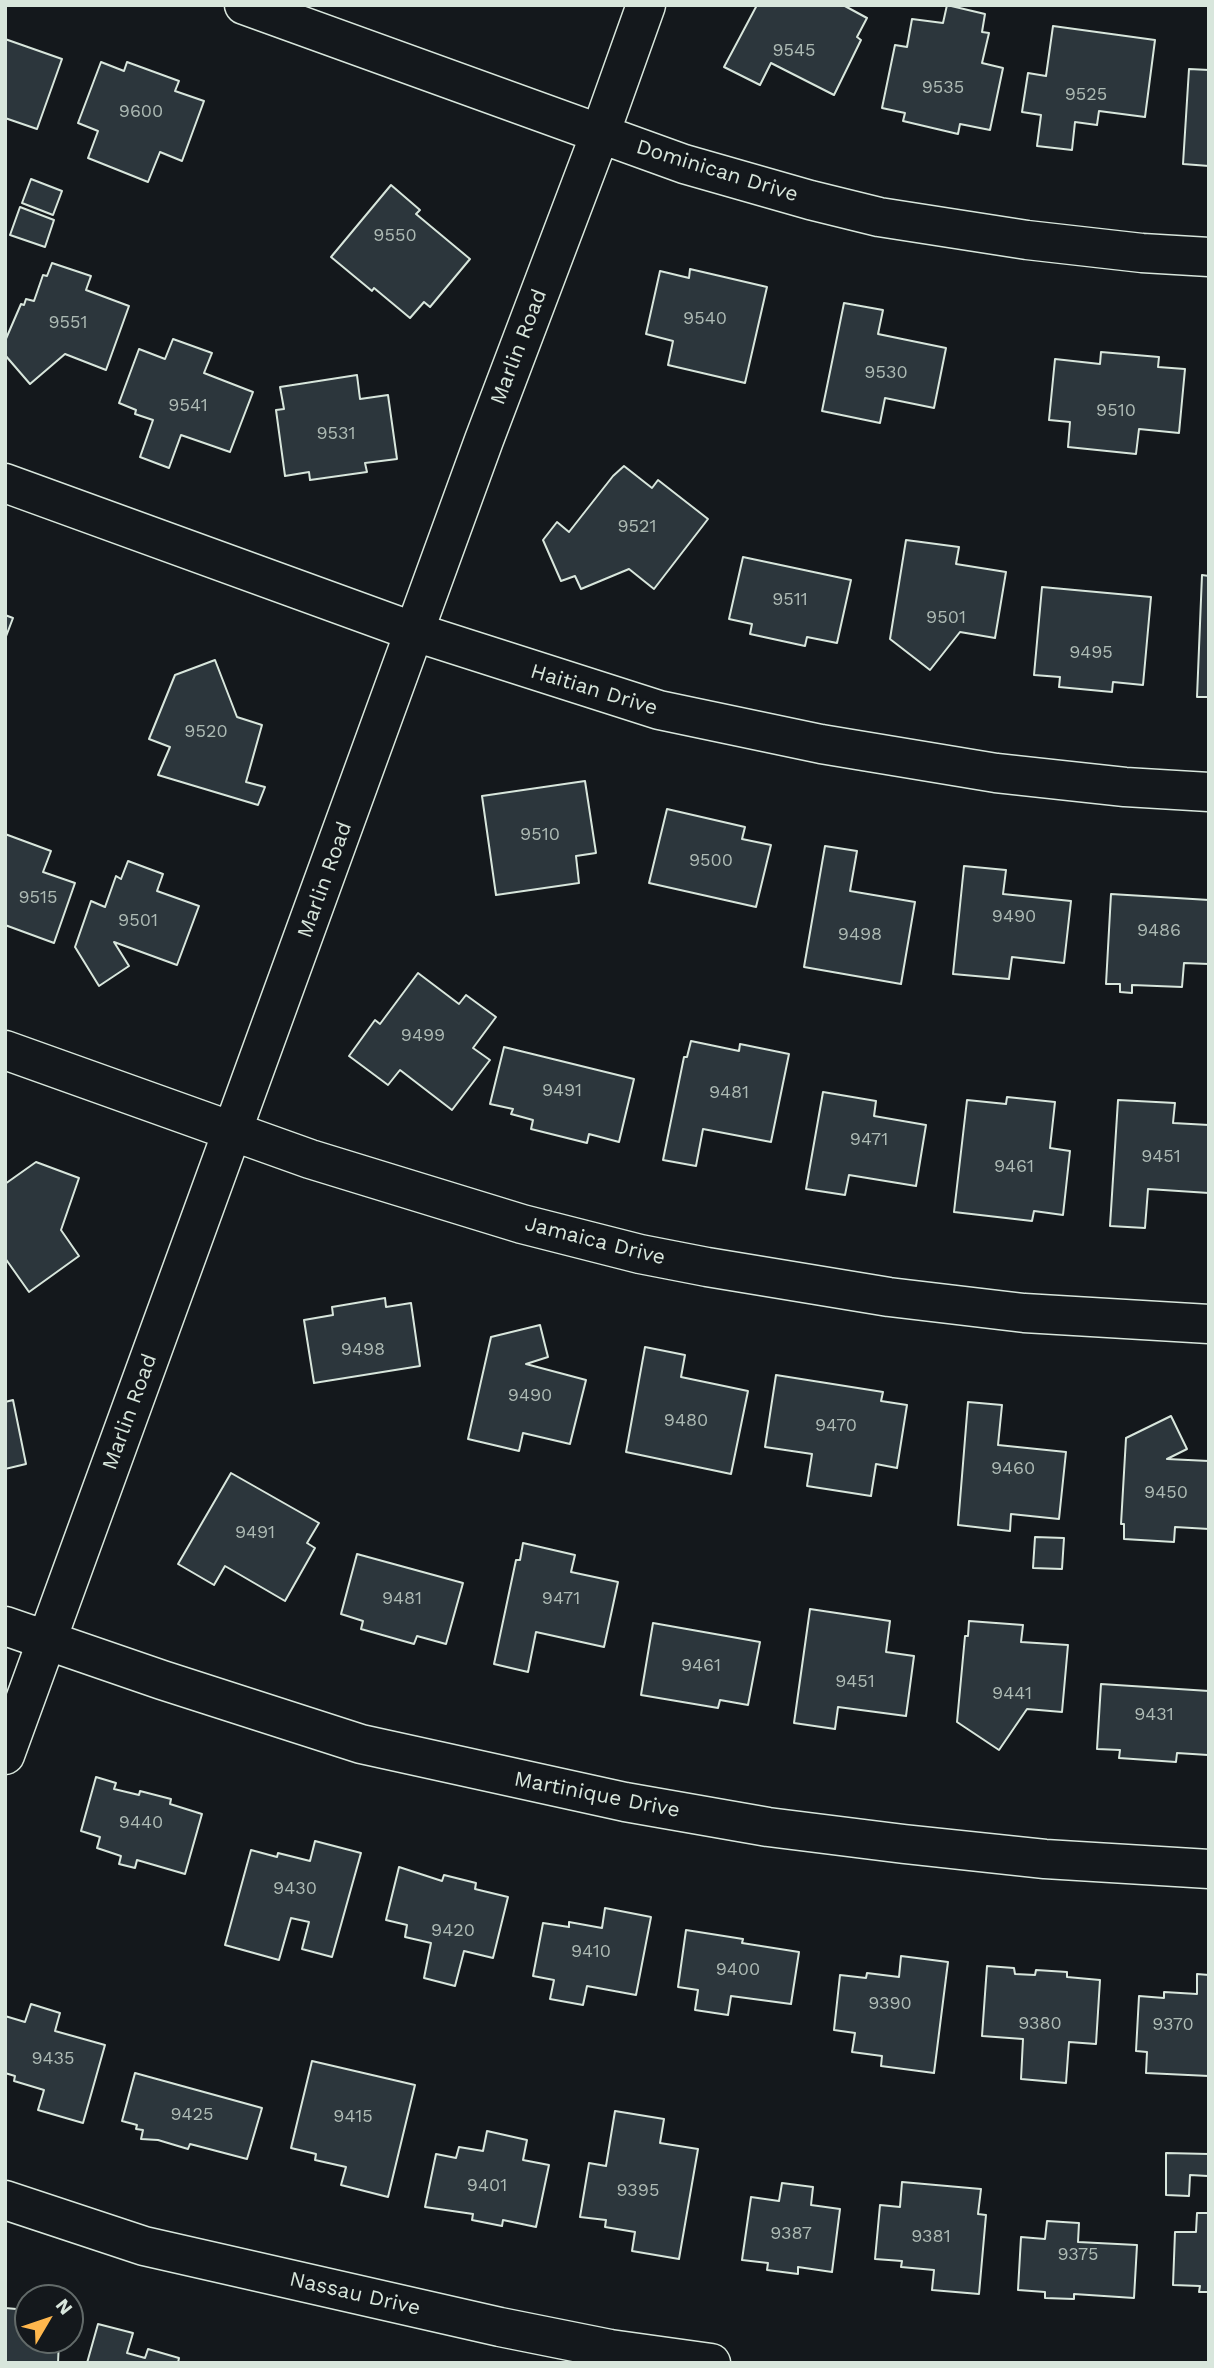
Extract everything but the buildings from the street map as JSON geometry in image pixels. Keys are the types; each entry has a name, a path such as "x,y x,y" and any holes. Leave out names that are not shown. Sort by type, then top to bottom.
{"street":[{"name":"Dominican Drive","path":"244,5 684,164 810,200 879,217 1080,247 1209,257"},
{"name":"Marlin Road","path":"5,1755 646,5"},
{"name":"Haitian Drive","path":"5,483 415,632 623,700 719,724 873,754 996,773 1125,788 1209,792"},
{"name":"Jamaica Drive","path":"5,1050 358,1174 579,1240 707,1267 890,1297 1024,1313 1209,1324"},
{"name":"Martinique Drive","path":"5,1626 361,1744 625,1802 768,1827 944,1849 1045,1859 1209,1869"},
{"name":"Nassau Drive","path":"5,2200 144,2246 500,2327 609,2356 711,2363"}]}
